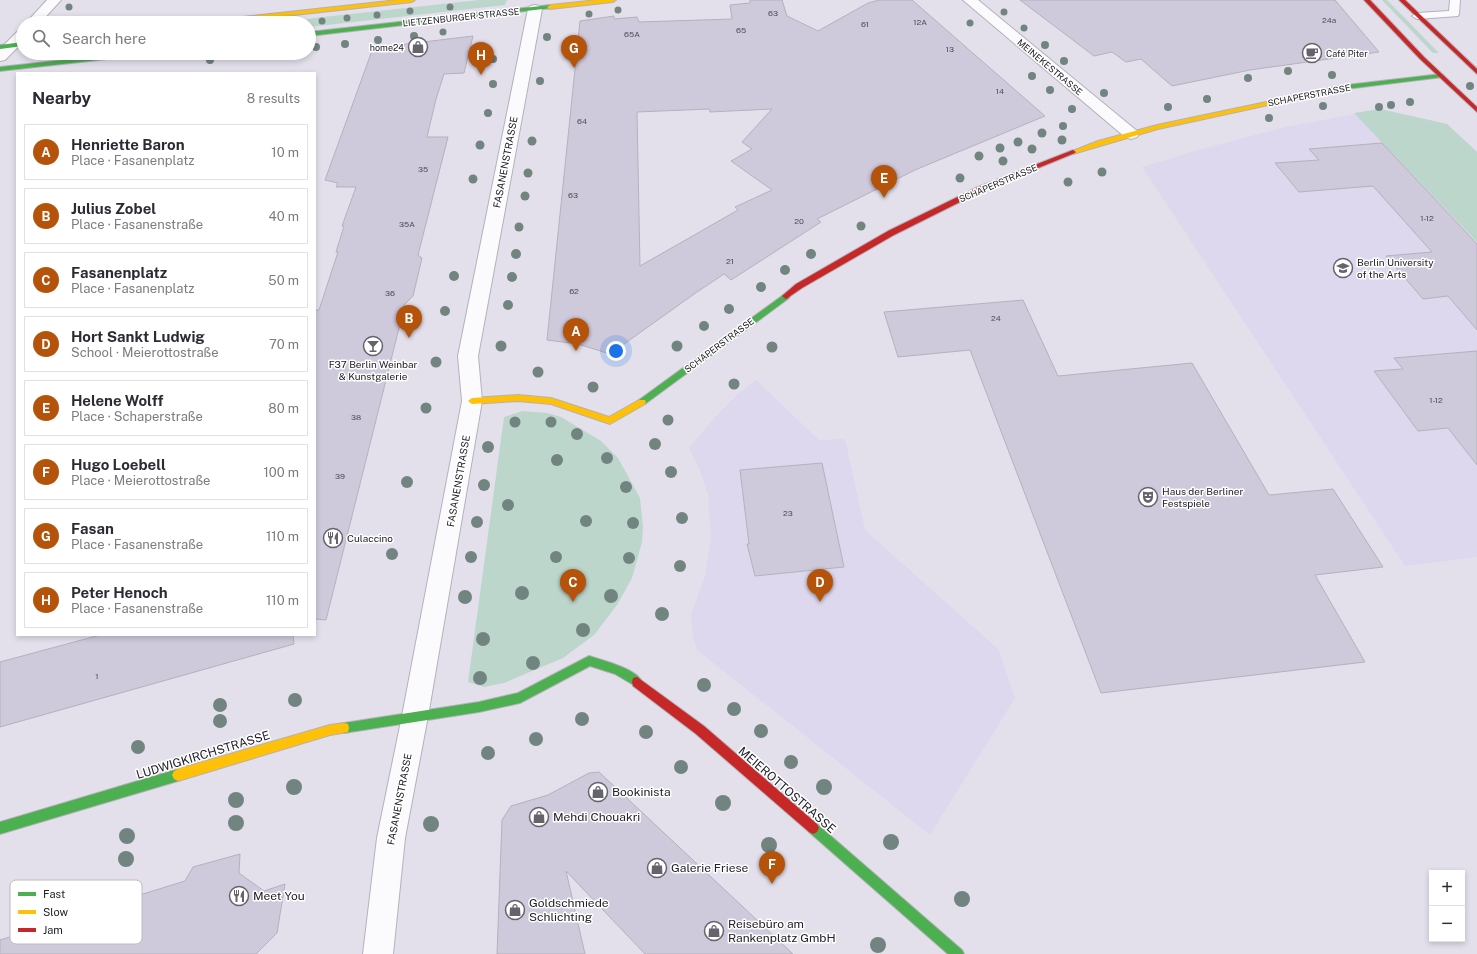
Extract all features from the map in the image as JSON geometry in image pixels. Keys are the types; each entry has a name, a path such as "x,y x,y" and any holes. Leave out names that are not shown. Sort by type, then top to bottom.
{"street":[{"path":"39,16 54,0"},
{"path":"269,16 412,0"},
{"name":"LIETZENBURGER STRASSE","path":"316,33 613,0"},
{"name":"MEINEKESTRASSE","path":"970,0 1131,134"},
{"path":"1367,0 1441,76 1477,110"},
{"path":"1402,0 1477,72"},
{"name":"FASANENSTRASSE","path":"378,954 391,838 416,716 472,401 468,356 535,9"},
{"path":"0,57 12,46"},
{"path":"0,69 80,60"},
{"name":"SCHAPERSTRASSE","path":"472,401 518,398 551,401 610,421 645,401 799,286 891,233 980,189 1054,159 1131,134 1338,88 1441,76"},
{"name":"LUDWIGKIRCHSTRASSE","path":"0,828 330,730 479,707 520,698 589,661"},
{"name":"MEIEROTTOSTRASSE","path":"589,661 618,670 644,686 700,730 958,954"}],"lane":[{"path":"1418,16 1454,14 1455,0"}],"shaded area":[{"name":"Berlin University of the Arts","path":"1380,109 1447,124 1477,152 1477,557 1405,566 1142,167 1198,150 1281,128"},
{"path":"756,380 819,440 845,439 865,530 999,650 1015,698 930,835 697,650 693,637 691,614 705,576 711,537 708,495 698,466 689,448 716,416 738,394"}],"green space":[{"path":"479,0 507,0 505,5 316,26 316,18"},
{"path":"1382,0 1387,0 1439,53 1433,53"},
{"path":"1380,109 1447,124 1477,152 1477,242 1354,113"},
{"path":"522,411 547,413 561,417 601,441 618,458 640,498 643,526 642,542 632,578 617,605 594,635 563,658 504,683 484,687 468,682 504,417"}],"building":[{"path":"750,0 782,0 787,16 818,31 868,3 879,0 912,0 1045,116 915,170 817,219 821,222 731,280 724,274 610,354 578,344 547,340 580,21 614,16 614,19 637,17 639,22 732,19 730,5 750,3","holes":["709,109 710,112 772,109 742,142 752,149 731,161 772,190 735,207 738,210 640,266 637,112"]},
{"path":"1020,0 1335,0 1379,52 1250,70 1172,86 1141,59 1126,62 1112,52 1094,56"},
{"path":"473,36 464,73 444,74 436,99 427,137 448,137 418,255 422,258 413,296 405,304 326,620 316,619 316,310 319,310 338,252 336,252 344,226 342,226 356,187 336,187 338,183 325,180 373,48"},
{"path":"1382,143 1477,244 1477,330 1448,296 1423,299 1386,256 1432,252 1373,186 1299,192 1275,163 1319,160 1309,149"},
{"name":"Haus der Berliner Festspiele","path":"1023,300 1058,376 1192,363 1269,495 1333,489 1383,567 1315,575 1365,662 1101,693 970,350 898,357 884,312"},
{"path":"1477,351 1477,465 1448,428 1418,431 1374,371 1403,369 1394,358"},
{"path":"822,463 844,567 755,576 747,544 749,544 740,470"},
{"path":"96,636 293,636 294,644 0,727 0,662"},
{"path":"599,772 793,954 645,954 566,871 585,954 497,954 502,820 511,806 548,795 589,773"},
{"path":"240,854 239,873 264,891 285,884 277,933 256,954 0,954 0,940 10,937 10,944 142,944 142,894 185,881 193,867"}],"traffic: fast":[{"path":"316,33 550,7"},
{"path":"0,47 16,45"},
{"path":"0,69 80,60"},
{"path":"1299,97 1338,88 1441,76"},
{"path":"642,402 786,296"},
{"path":"344,728 479,707 520,698 589,661 618,670 637,682"},
{"path":"0,828 178,775"},
{"path":"813,828 958,954"}],"traffic: slow":[{"path":"269,16 412,0"},
{"path":"550,7 613,0"},
{"path":"1073,152 1157,127 1299,97"},
{"path":"472,401 518,398 551,401 610,421 642,402"},
{"path":"178,775 330,730 344,728"}],"traffic: jam":[{"path":"1367,0 1422,58 1477,110"},
{"path":"1402,0 1477,72"},
{"path":"786,296 799,286 891,233 980,189 1073,152"},
{"path":"637,682 700,730 813,828"}],"place":[{"name":"home24","path":"418,47"},
{"name":"Café Piter","path":"1312,53"},
{"name":"Fasan","path":"574,68"},
{"name":"Peter Henoch","path":"481,75"},
{"name":"Helene Wolff","path":"884,198"},
{"name":"Berlin University of the Arts","path":"1343,268"},
{"name":"Julius Zobel","path":"409,338"},
{"name":"F37 Berlin Weinbar & Kunstgalerie","path":"373,346"},
{"name":"Henriette Baron","path":"576,351"},
{"name":"Haus der Berliner Festspiele","path":"1148,497"},
{"name":"Culaccino","path":"333,538"},
{"name":"Fasanenplatz","path":"573,602"},
{"name":"Hort Sankt Ludwig","path":"820,602"},
{"name":"Bookinista","path":"598,792"},
{"name":"Mehdi Chouakri","path":"539,817"},
{"name":"Galerie Friese","path":"657,868"},
{"name":"Hugo Loebell","path":"772,884"},
{"name":"Meet You","path":"239,896"},
{"name":"Goldschmiede Schlichting","path":"515,910"},
{"name":"Reisebüro am Rankenplatz GmbH","path":"714,931"}]}
